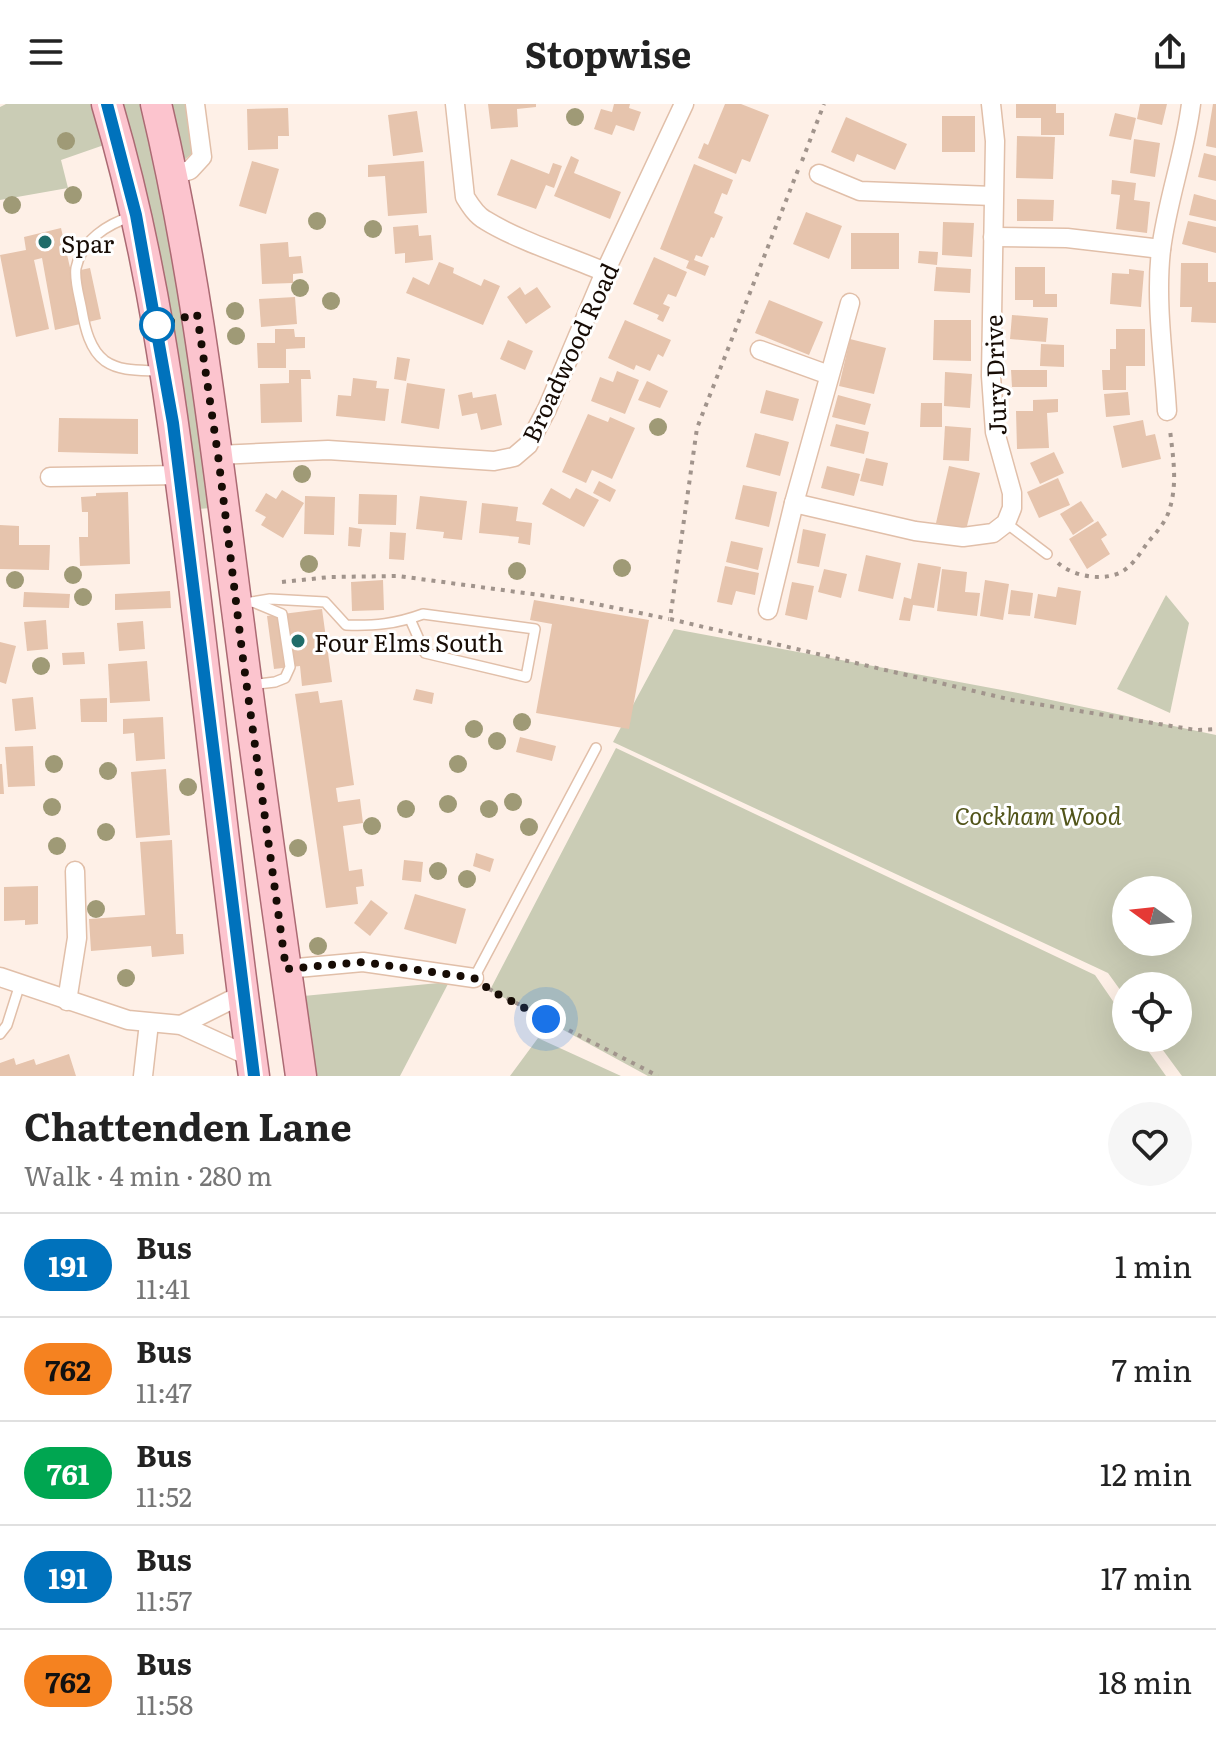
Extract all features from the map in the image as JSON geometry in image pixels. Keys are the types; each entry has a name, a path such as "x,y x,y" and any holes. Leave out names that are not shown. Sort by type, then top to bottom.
{"main road":[{"path":"107,104 136,215 181,475 252,1066"},
{"path":"156,104 173,175 245,603 247,686 301,1076"}],"street":[{"path":"173,175 190,170 202,157 195,104"},
{"path":"455,104 465,197 472,209 493,224 605,272"},
{"name":"Broadwood Road","path":"218,455 328,450 494,461 514,457 528,445 547,409 605,272 684,104"},
{"name":"Jury Drive","path":"991,104 995,141 991,389 998,449 1012,493 1012,508 1006,523"},
{"path":"1167,411 1162,341 1161,249 1191,104"},
{"path":"819,174 860,191 993,196"},
{"path":"993,237 1067,238 1161,249"},
{"path":"768,610 794,503 850,303"},
{"path":"760,350 829,375"},
{"path":"50,477 181,475"},
{"path":"794,503 915,531 963,537 993,533 1006,523"},
{"path":"67,1001 77,938 75,871"},
{"path":"286,969 363,962 474,978"},
{"path":"0,977 128,1020 181,1025 252,1066"},
{"path":"181,1025 243,994"},
{"path":"143,1076 149,1023"}],"lane":[{"path":"136,215 116,221 88,241 76,269 83,318 87,334 104,360 128,370 165,371"},
{"path":"1006,523 1047,554"},
{"path":"245,603 270,599 325,602 346,625 377,626 423,614 535,629 526,677 425,653 410,619"},
{"path":"245,603 282,614 290,667 285,678 247,686"},
{"path":"474,978 596,748"},
{"path":"0,1034 7,1025 20,984"}],"path":[{"path":"1047,554 1064,568 1081,575 1110,575 1132,564 1160,529 1169,512 1175,473 1167,411"},
{"path":"267,583 330,577 398,576 577,600 670,619"},
{"path":"474,978 490,990 658,1076"}],"green space":[{"path":"6,104 93,104 104,145 61,160 68,188 0,200 0,107"},
{"path":"120,104 143,104 175,254 211,508 198,509"},
{"path":"169,104 190,104 196,150 183,161"},
{"path":"1166,595 1189,623 1170,713 1117,689"},
{"name":"Cockham Wood","path":"674,629 1018,693 1216,735 1216,1076 1182,1076 1164,1052 1192,1052 1192,972 1112,972 1112,979 1108,973 613,742"},
{"path":"616,748 1095,975 1112,1000 1112,1052 1149,1052 1166,1076 648,1076 490,990"},
{"path":"449,982 400,1076 308,1076 293,997"},
{"path":"540,1039 621,1076 510,1076"}],"building":[{"path":"488,104 536,104 536,107 517,109 518,127 491,129"},
{"path":"614,104 630,104 629,108 641,112 634,131 616,125 612,135 594,129 601,109 612,112"},
{"path":"725,104 741,104 769,115 750,162 742,159 736,174 698,158 704,143 708,145"},
{"path":"1016,104 1056,104 1056,113 1064,113 1064,135 1041,135 1041,118 1016,118"},
{"path":"1140,104 1167,104 1162,125 1137,119"},
{"path":"1213,104 1216,104 1216,148 1206,146"},
{"path":"288,108 289,136 278,136 278,149 248,150 247,109"},
{"path":"417,111 423,152 393,156 388,115"},
{"path":"1115,113 1136,118 1131,140 1109,136"},
{"path":"942,116 975,116 975,152 942,152"},
{"path":"846,117 907,144 895,170 857,154 854,162 831,152"},
{"path":"1017,136 1055,137 1053,179 1016,178"},
{"path":"1134,139 1160,143 1155,177 1130,173"},
{"path":"1204,153 1216,156 1216,181 1198,177"},
{"path":"571,156 579,160 574,173 621,192 610,219 554,196"},
{"path":"511,159 549,174 553,163 562,166 554,188 546,185 536,209 497,195"},
{"path":"252,161 279,169 266,214 239,206"},
{"path":"424,161 427,213 388,216 385,176 368,177 368,165"},
{"path":"694,164 733,180 727,195 722,193 714,213 723,217 714,238 711,237 702,257 696,255 694,260 709,266 705,276 686,268 689,261 660,249"},
{"path":"1112,180 1136,183 1134,200 1150,202 1147,233 1116,229 1120,195 1111,194"},
{"path":"1194,194 1216,200 1216,221 1189,215"},
{"path":"1017,199 1054,200 1053,221 1017,221"},
{"path":"806,212 842,226 829,259 793,244"},
{"path":"1188,221 1216,227 1216,253 1182,244"},
{"path":"943,222 974,223 972,257 942,255"},
{"path":"418,225 419,236 431,235 433,260 405,263 405,253 395,254 393,227"},
{"path":"61,228 71,272 90,268 101,319 55,330 42,258 34,260 49,329 16,337 0,255 26,250 24,237"},
{"path":"851,233 899,233 899,269 851,269"},
{"path":"288,242 289,257 301,256 303,273 293,274 293,283 262,284 260,244"},
{"path":"919,251 938,252 937,265 918,263"},
{"path":"654,257 687,272 676,297 668,294 663,304 670,307 663,322 657,319 659,315 633,304"},
{"path":"439,262 454,268 453,273 481,286 484,279 500,286 483,325 406,293 413,277 429,285"},
{"path":"1181,263 1208,263 1208,282 1216,282 1216,323 1191,322 1192,307 1180,307"},
{"path":"936,267 971,269 970,293 934,291"},
{"path":"1015,267 1045,267 1045,294 1057,294 1057,307 1033,307 1033,300 1015,300"},
{"path":"1129,269 1144,271 1141,307 1110,304 1112,273 1129,274"},
{"path":"520,287 525,295 537,287 551,307 526,324 507,297"},
{"path":"295,297 297,324 261,327 259,299"},
{"path":"769,300 823,322 809,355 755,333"},
{"path":"1012,315 1048,318 1046,342 1010,339"},
{"path":"625,320 671,340 663,357 658,354 650,371 636,365 634,370 608,358"},
{"path":"934,320 971,320 971,361 933,360"},
{"path":"275,329 294,329 295,337 305,337 305,348 286,349 286,368 258,368 257,343 275,343"},
{"path":"1116,329 1145,329 1145,366 1126,366 1126,390 1103,390 1102,370 1110,370 1110,349 1116,349"},
{"path":"850,339 886,348 874,394 839,386"},
{"path":"508,340 533,351 525,370 500,359"},
{"path":"1041,344 1064,345 1064,367 1040,366"},
{"path":"397,357 410,359 406,381 394,379"},
{"path":"289,370 310,370 311,379 301,379 302,422 261,423 260,384 289,383"},
{"path":"1011,370 1047,370 1047,387 1012,387"},
{"path":"617,371 639,380 625,414 591,401 600,377 613,382"},
{"path":"945,372 972,374 970,408 944,406"},
{"path":"353,378 377,381 376,388 389,389 385,421 336,416 338,395 351,396"},
{"path":"647,381 668,391 660,408 638,400"},
{"path":"407,383 445,389 439,429 401,423"},
{"path":"766,390 799,399 793,421 760,413"},
{"path":"472,392 473,398 496,394 502,425 481,430 477,413 462,416 458,395"},
{"path":"1128,392 1130,415 1106,417 1104,394"},
{"path":"838,395 871,404 865,425 832,417"},
{"path":"1058,399 1058,412 1047,413 1049,448 1017,449 1016,411 1033,411 1033,400"},
{"path":"921,403 942,403 942,427 920,427"},
{"path":"588,414 608,422 610,417 635,428 612,479 592,470 586,483 562,472"},
{"path":"59,418 138,419 138,454 58,452"},
{"path":"1143,420 1146,436 1155,434 1161,459 1122,468 1113,426"},
{"path":"836,424 869,432 864,454 830,446"},
{"path":"945,426 971,428 969,461 943,460"},
{"path":"755,433 789,442 780,476 746,467"},
{"path":"1054,452 1064,473 1040,484 1030,463"},
{"path":"866,458 888,463 883,486 860,481"},
{"path":"827,466 860,474 854,496 821,488"},
{"path":"949,466 980,473 966,530 936,523"},
{"path":"1058,478 1070,505 1039,518 1027,492"},
{"path":"599,481 616,490 610,502 593,493"},
{"path":"743,485 777,492 769,527 735,519"},
{"path":"551,488 570,499 576,488 599,500 584,527 542,504"},
{"path":"282,490 304,503 283,538 261,525 266,517 255,511 266,493 276,499"},
{"path":"128,492 130,564 80,566 79,537 88,537 88,512 82,512 81,497"},
{"path":"359,494 397,495 396,525 358,524"},
{"path":"305,496 335,497 334,535 304,534"},
{"path":"420,496 467,501 462,540 443,538 444,532 416,529"},
{"path":"1081,501 1094,521 1073,535 1060,514"},
{"path":"482,503 518,507 516,521 532,523 530,545 518,543 519,537 479,533"},
{"path":"1098,521 1107,535 1101,539 1110,554 1087,569 1069,539"},
{"path":"0,525 19,526 19,545 50,545 49,570 0,569"},
{"path":"349,527 362,529 360,547 348,546"},
{"path":"803,529 826,534 819,567 797,563"},
{"path":"390,532 406,533 404,560 389,559"},
{"path":"731,541 763,548 758,570 726,562"},
{"path":"866,555 901,563 893,599 858,591"},
{"path":"918,563 941,567 934,608 913,605 910,621 899,620 904,597 911,599"},
{"path":"725,566 759,573 755,595 736,591 732,605 717,602"},
{"path":"824,569 847,574 841,598 818,592"},
{"path":"942,569 967,572 965,592 980,593 977,616 937,611"},
{"path":"383,580 384,610 352,611 351,582"},
{"path":"985,580 1009,584 1003,620 980,616"},
{"path":"792,582 814,586 807,620 785,615"},
{"path":"1058,587 1081,591 1076,625 1034,618 1038,594 1056,597"},
{"path":"1011,590 1033,593 1030,616 1008,614"},
{"path":"170,591 171,608 115,610 115,594"},
{"path":"24,592 70,594 69,608 23,607"},
{"path":"534,600 649,620 629,729 536,713 552,624 530,620"},
{"name":"Four Elms South","path":"322,609 332,682 302,686 300,666 274,669 267,616"},
{"path":"46,620 48,649 27,651 24,622"},
{"path":"143,621 145,649 119,651 117,623"},
{"path":"0,642 16,646 6,684 0,682"},
{"path":"84,652 85,664 63,665 62,653"},
{"path":"147,661 150,701 110,703 108,664"},
{"path":"416,689 434,693 432,704 413,700"},
{"path":"318,691 320,703 342,700 354,785 336,788 338,802 360,799 363,823 343,826 349,871 362,869 364,886 356,887 358,904 326,908 295,694"},
{"path":"33,697 36,729 15,731 12,699"},
{"path":"107,698 107,722 81,722 80,699"},
{"path":"163,717 165,759 136,761 134,733 123,734 123,719"},
{"path":"520,737 556,746 552,761 516,752"},
{"path":"33,746 35,786 8,787 5,747"},
{"path":"2,764 4,794 0,794"},
{"path":"166,769 170,835 136,838 131,772"},
{"path":"172,840 176,934 183,934 184,954 152,957 151,946 91,951 89,919 145,915 140,842"},
{"path":"476,853 494,859 490,872 473,866"},
{"path":"404,860 423,862 421,882 402,880"},
{"path":"38,886 38,924 25,925 25,920 4,921 4,887"},
{"path":"415,894 466,909 456,944 404,929"},
{"path":"371,900 388,913 370,936 354,923"},
{"path":"69,1054 76,1076 0,1076 0,1063 14,1058 16,1065 34,1059 36,1065"}],"bus line":[{"name":"191","path":"107,104 136,215 181,475 254,1076"}],"place":[{"name":"Spar","path":"45,242"},
{"name":"Four Elms South","path":"298,641"}],"route":[{"path":"157,325 197,314 286,969 363,962 474,978 490,990 546,1019"}]}
